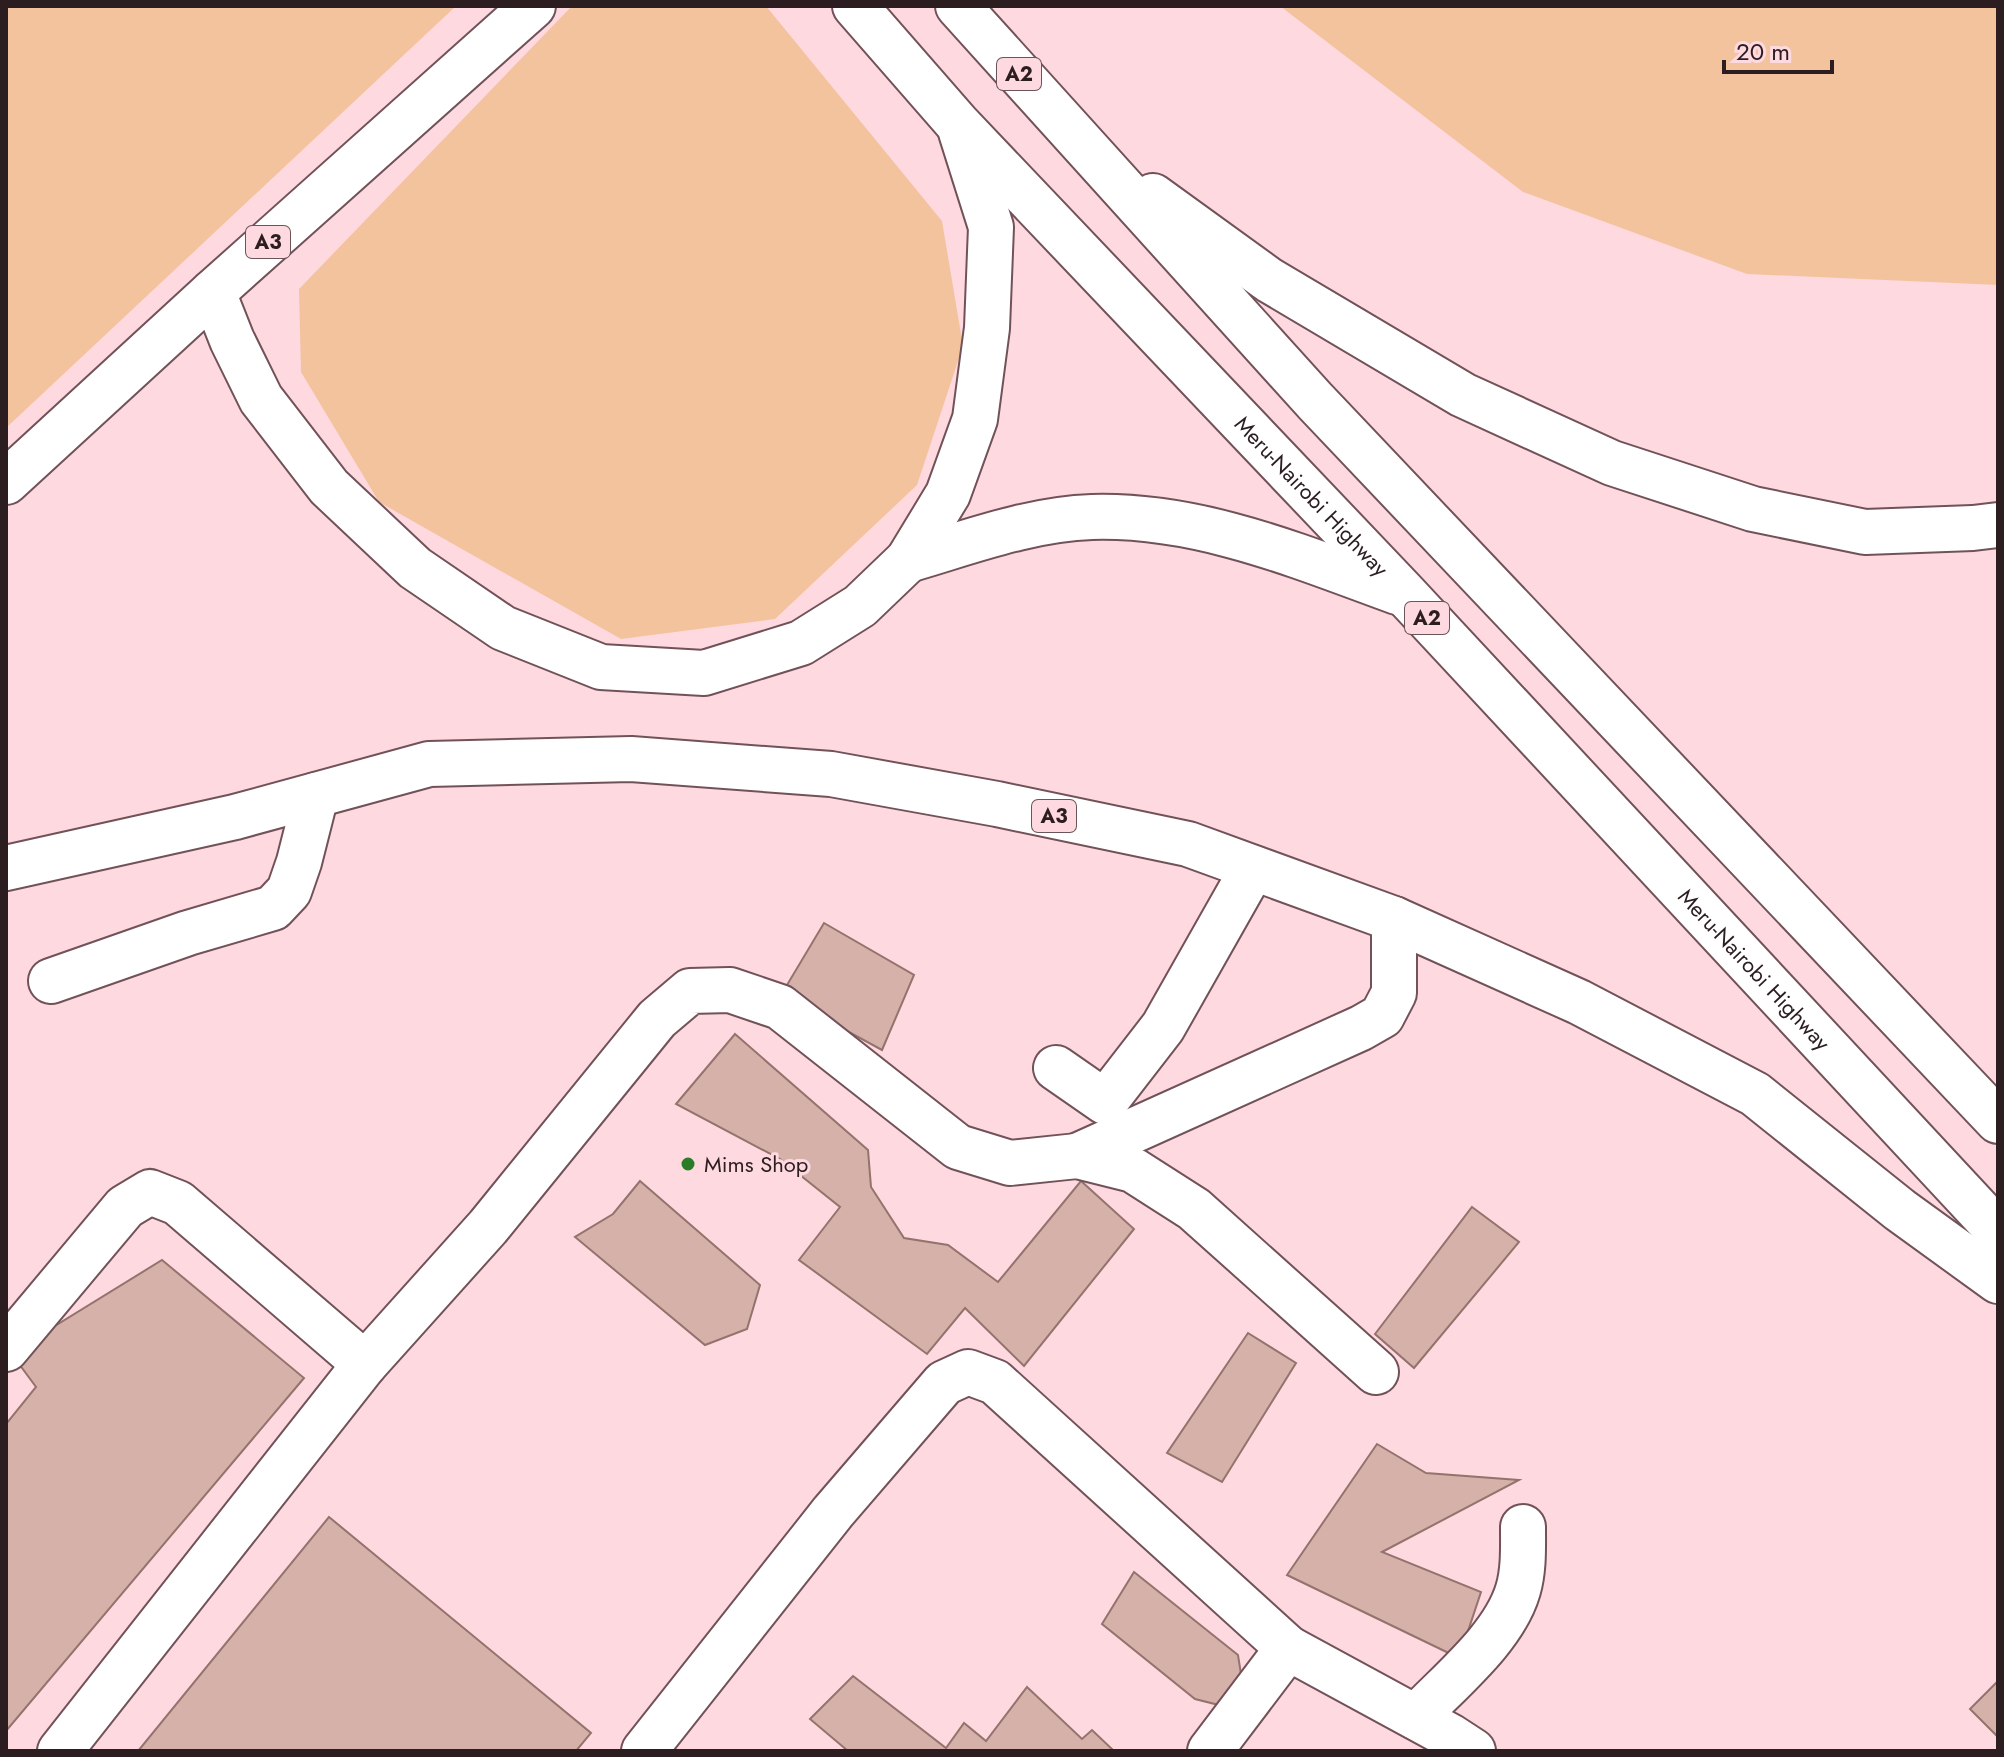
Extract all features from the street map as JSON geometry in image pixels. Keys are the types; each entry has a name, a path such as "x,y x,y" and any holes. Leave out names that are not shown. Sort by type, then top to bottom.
{"main road":[{"name":"A3","path":"6,482 533,6"},
{"name":"Meru-Nairobi Highway","path":"855,6 958,124 1405,594 1998,1231"},
{"name":"A2","path":"958,6 1336,423 1998,1121"},
{"path":"213,292 261,399 329,487 415,568 503,628 601,667 704,673 801,643 860,606 908,560 948,494 975,419 987,328 991,227 958,124"},
{"path":"1080,143 1269,280 1463,395 1612,463 1753,509 1865,532 1998,525"},
{"path":"908,560 1026,526 1065,520 1091,517 1174,522 1247,538 1405,594"},
{"name":"A3","path":"6,868 235,817 429,764 631,759 831,774 997,804 1188,844 1394,919 1579,1002 1755,1094 1900,1210 1998,1281"},
{"path":"51,981 188,933 273,908 289,891 316,795"},
{"path":"1056,1068 1105,1102 1163,1027 1253,868"},
{"path":"60,1751 365,1364 488,1227 657,1019 690,991 730,990 780,1007 958,1147 1010,1163 1077,1156 1382,1016 1394,993 1394,919"},
{"path":"1077,1156 1133,1170 1194,1209 1376,1372"},
{"path":"6,1349 125,1207 150,1192 178,1203 365,1364"},
{"path":"644,1751 853,1488 944,1383 968,1372 995,1382 1288,1648 1473,1751"},
{"path":"1416,1717 1506,1618 1519,1589 1523,1527"},
{"path":"1210,1751 1288,1648"}],"shaded area":[{"path":"6,6 456,6 6,428"},
{"path":"572,6 766,6 942,221 963,346 917,485 775,619 621,639 379,502 301,372 299,289"},
{"path":"1280,6 1998,6 1998,285 1747,274 1523,192"}],"building":[{"path":"824,923 914,975 882,1050 781,995"},
{"path":"735,1034 868,1150 871,1187 904,1238 948,1245 998,1282 1081,1181 1134,1229 1024,1366 965,1308 927,1354 799,1260 840,1207 780,1159 676,1104"},
{"path":"640,1181 760,1285 747,1329 705,1345 575,1237 613,1214"},
{"path":"1472,1207 1519,1242 1414,1368 1375,1334"},
{"path":"162,1260 304,1378 6,1731 6,1424 36,1387 11,1353"},
{"path":"1248,1333 1296,1363 1222,1482 1167,1453"},
{"path":"1377,1444 1426,1473 1519,1480 1382,1552 1481,1592 1459,1658 1287,1575"},
{"path":"329,1517 591,1733 576,1751 138,1751"},
{"path":"1134,1572 1238,1655 1241,1674 1219,1705 1195,1699 1102,1624"},
{"path":"853,1676 946,1748 964,1723 986,1741 1027,1687 1082,1739 1092,1730 1114,1751 848,1751 810,1719"},
{"path":"1998,1681 1998,1737 1970,1709"}],"place":[{"name":"Mims Shop","path":"688,1164"}]}
